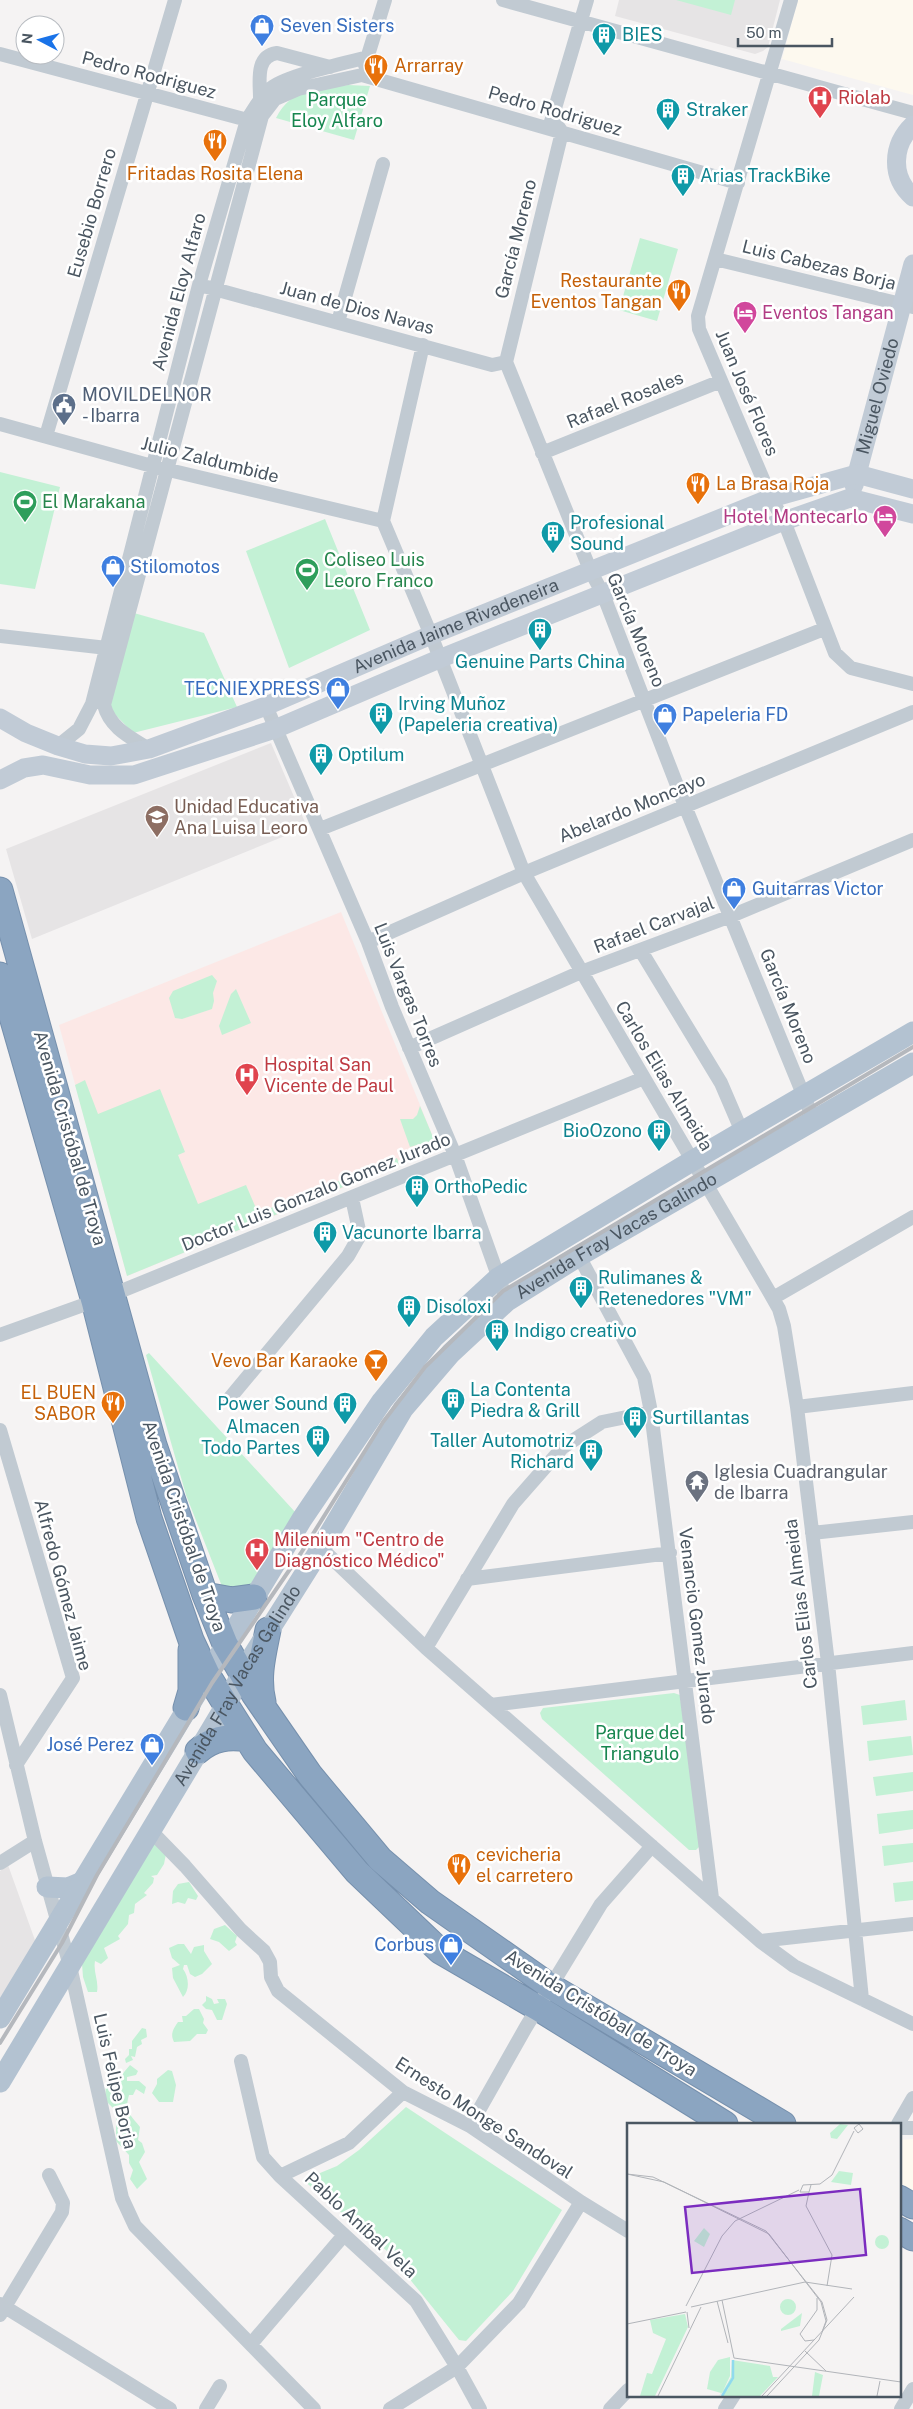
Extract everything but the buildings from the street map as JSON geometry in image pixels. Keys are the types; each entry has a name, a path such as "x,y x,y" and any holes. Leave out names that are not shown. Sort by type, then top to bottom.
{"highway":[{"name":"Avenida Cristóbal de Troya","path":"0,890 104,1297 149,1518 190,1640 207,1674 247,1739 357,1872 440,1951 538,2008 723,2123"},
{"name":"Avenida Cristóbal de Troya","path":"0,975 104,1297 205,1595 225,1644 265,1709 310,1774 380,1860 430,1902 550,1986 781,2123"},
{"path":"205,1595 232,1600 254,1597"},
{"path":"265,1709 259,1683 260,1665 268,1630"},
{"path":"186,1708 191,1691 190,1640"},
{"path":"198,1751 205,1745 222,1738 236,1737 247,1739"},
{"path":"900,2199 913,2206"},
{"path":"900,2231 913,2238"}],"main road":[{"path":"913,125 899,143 896,169 900,181 913,197"},
{"name":"Miguel Oviedo","path":"850,498 907,306 913,264"},
{"path":"857,474 913,489"},
{"name":"Avenida Jaime Rivadeneira","path":"0,718 26,733 58,746 85,754 111,756 149,750 266,706 431,635 771,498 857,474"},
{"path":"850,498 913,514"},
{"name":"Avenida Jaime Rivadeneira","path":"0,780 24,768 43,765 90,775 134,775 275,729 439,660 784,521 850,498"},
{"name":"Avenida Fray Vacas Galindo","path":"0,2018 80,1882 302,1519 382,1401 434,1337 498,1278 692,1161 913,1032"},
{"name":"Avenida Fray Vacas Galindo","path":"0,2082 226,1705 242,1673 321,1548 402,1409 451,1352 507,1301 579,1256 913,1063"},
{"path":"47,1887 68,1888 80,1882"}],"street":[{"name":"Eusebio Borrero","path":"46,436 174,0"},
{"path":"362,75 385,0"},
{"path":"503,0 913,113"},
{"name":"García Moreno","path":"588,0 554,126 506,362 591,572 603,594 685,806 814,1121"},
{"name":"Juan José Flores","path":"791,0 698,316 699,329 771,498 784,521 835,654 851,668 913,684"},
{"path":"260,98 260,68 265,57 270,54 277,53 330,67"},
{"name":"Pedro Rodriguez","path":"0,54 254,122"},
{"name":"Avenida Eloy Alfaro","path":"58,746 79,729 92,704 159,467 214,289 260,98 272,87 330,67 368,57"},
{"name":"Pedro Rodriguez","path":"362,75 554,126 738,184"},
{"name":"Avenida Eloy Alfaro","path":"149,750 118,729 107,717 104,705 199,285 254,122 262,116 275,99 298,89 362,75"},
{"path":"338,322 383,164"},
{"name":"Luis Cabezas Borja","path":"715,259 907,306"},
{"name":"Juan de Dios Navas","path":"199,285 492,364 506,362"},
{"path":"383,521 423,345"},
{"name":"Rafael Rosales","path":"542,453 721,381"},
{"name":"Julio Zaldumbide","path":"0,424 159,467 383,521"},
{"name":"Carlos Elias Almeida","path":"383,521 431,635 439,660 524,873 773,1298 784,1326 797,1407 828,1663 862,1999"},
{"path":"320,829 824,629"},
{"path":"0,636 107,648"},
{"name":"Luis Vargas Torres","path":"266,706 368,942 409,1048 455,1155 507,1301"},
{"name":"Abelardo Moncayo","path":"368,942 524,873 913,712"},
{"name":"Rafael Carvajal","path":"409,1048 581,972 731,916 913,840"},
{"path":"641,951 721,1083 742,1132"},
{"name":"Doctor Luis Gonzalo Gomez Jurado","path":"0,1335 104,1297 644,1078"},
{"path":"229,1399 348,1256 360,1235 352,1198"},
{"path":"773,1298 913,1217"},
{"name":"Venancio Gomez Jurado","path":"579,1256 644,1377 651,1412 670,1553 712,1898"},
{"path":"797,1407 913,1393"},
{"path":"426,1648 513,1504 563,1447 602,1422 651,1412"},
{"name":"Alfredo Gómez Jaime","path":"0,1430 73,1678 16,1765"},
{"path":"812,1533 913,1522"},
{"path":"321,1548 426,1648 760,1941 794,1966 913,2024"},
{"path":"467,1579 670,1553"},
{"path":"491,1705 913,1653"},
{"name":"Luis Felipe Borja","path":"0,1695 35,1841 56,1922 70,1966 122,2198 135,2226 314,2409"},
{"name":"Ernesto Monge Sandoval","path":"150,1830 185,1866 241,1930 264,1951 270,1962 271,1977 278,1991 402,2092 470,2126 581,2202 627,2230"},
{"path":"0,1863 35,1841"},
{"path":"470,2126 550,1986 601,1904 652,1846"},
{"path":"760,1941 913,1924"},
{"name":"Pablo Aníbal Vela","path":"241,2061 264,2157 280,2176 416,2301 458,2367 480,2409"},
{"path":"280,2176 350,2143 402,2092"},
{"path":"899,2123 913,2098"},
{"path":"900,2128 913,2128"},
{"path":"49,2174 63,2203 62,2212 2,2309 170,2409"},
{"path":"390,2409 458,2367 519,2303 581,2202"},
{"path":"251,2344 344,2234"},
{"path":"206,2409 220,2386"},
{"path":"901,2409 913,2390"},
{"path":"610,2409 627,2391"},
{"path":"725,2409 733,2396"}],"shaded area":[{"path":"619,0 780,0 768,47 755,54 615,16"},
{"path":"798,0 913,0 913,95 782,59"},
{"name":"Unidad Educativa Ana Luisa Leoro","path":"271,743 307,827 32,939 6,849"},
{"name":"Hospital San Vicente de Paul","path":"341,912 438,1149 127,1276 59,1025"},
{"path":"8,1865 36,1943 0,1998 0,1871"},
{"path":"913,2139 913,2191 900,2184 900,2140"}],"green space":[{"path":"676,0 735,0 731,15"},
{"name":"Parque Eloy Alfaro","path":"348,85 370,86 354,140 276,118 282,108 298,95 316,89"},
{"path":"640,238 678,249 657,321 619,310"},
{"name":"El Marakana","path":"0,472 60,487 35,589 0,584"},
{"name":"Coliseo Luis Leoro Franco","path":"325,519 370,630 289,668 246,551"},
{"path":"134,613 204,633 237,707 133,733 106,705"},
{"path":"212,975 217,981 213,993 212,1009 182,1019 175,1018 169,998 173,991"},
{"path":"236,989 251,1023 222,1035 219,1026 231,994"},
{"path":"85,1080 98,1114 160,1089 185,1152 178,1155 198,1204 246,1185 258,1213 397,1158 399,1164 127,1276 75,1085"},
{"path":"420,1106 438,1149 424,1154 420,1144 410,1147 400,1119 413,1119 417,1115"},
{"path":"149,1353 296,1513 247,1590 223,1589 186,1495 146,1355"},
{"name":"Parque del Triangulo","path":"674,1693 680,1695 700,1846 696,1850 689,1850 542,1719 540,1713 543,1708"},
{"path":"905,1700 907,1720 863,1725 861,1706"},
{"path":"911,1736 913,1755 869,1761 867,1741"},
{"path":"913,1772 913,1791 876,1796 873,1777"},
{"path":"913,1810 913,1829 879,1834 877,1814"},
{"path":"155,1841 166,1854 164,1864 157,1875 151,1876 154,1878 153,1883 144,1893 147,1895 135,1904 134,1913 129,1915 128,1924 118,1936 120,1939 104,1948 108,1958 101,1964 95,1961 97,1992 88,1992 83,1977 82,1964"},
{"path":"913,1843 913,1862 884,1866 882,1846"},
{"path":"913,1881 913,1900 895,1902 893,1883"},
{"path":"189,1882 198,1896 196,1900 188,1898 185,1904 178,1902 172,1904 173,1891 178,1884"},
{"path":"225,1925 237,1936 235,1942 237,1945 229,1951 219,1942 210,1939 214,1929"},
{"path":"178,1944 184,1944 191,1954 194,1947 204,1945 204,1951 212,1964 202,1974 195,1977 190,1974 187,1965 184,1965 183,1969 188,1983 187,1991 183,1997 173,1978 172,1968 180,1965 172,1958 169,1948"},
{"path":"206,1996 212,1999 214,2004 219,2003 217,1999 225,1999 227,2004 222,2020 217,2020 212,2010 206,2009 202,2005 206,2001"},
{"path":"194,2009 199,2009 204,2019 203,2023 208,2030 206,2034 197,2034 190,2041 174,2042 172,2034 178,2022 183,2022 182,2016 186,2016"},
{"path":"142,2028 146,2029 147,2037 141,2040 142,2044 137,2047 135,2057 131,2056 133,2060 126,2063 125,2059 129,2055 129,2049 132,2049 132,2041"},
{"path":"130,2065 138,2071 136,2075 127,2077 127,2081 139,2081 146,2087 144,2094 136,2089 133,2095 129,2095 127,2105 131,2116 140,2127 138,2140 142,2143 145,2152 139,2162 147,2179 137,2189 130,2179 133,2170 129,2163 129,2155 116,2141 116,2111 105,2100 106,2083 110,2076 119,2078"},
{"path":"168,2070 172,2071 176,2085 173,2102 159,2102 152,2093 157,2084 157,2079"},
{"path":"406,2107 562,2210 513,2291 466,2341 459,2340 387,2251 303,2180 337,2166 359,2150"}],"railway":[{"path":"0,2043 62,1943 97,1875 212,1683 301,1553 383,1422 425,1367 503,1291 913,1047"}],"place":[{"name":"Seven Sisters","path":"262,47"},
{"name":"BIES","path":"604,56"},
{"name":"Arrarray","path":"376,87"},
{"name":"Riolab","path":"820,119"},
{"name":"Straker","path":"668,131"},
{"name":"Fritadas Rosita Elena","path":"215,162"},
{"name":"Arias TrackBike","path":"683,197"},
{"name":"Restaurante Eventos Tangan","path":"679,312"},
{"name":"Eventos Tangan","path":"745,334"},
{"name":"MOVILDELNOR - Ibarra","path":"64,426"},
{"name":"La Brasa Roja","path":"698,505"},
{"name":"El Marakana","path":"25,523"},
{"name":"Hotel Montecarlo","path":"885,538"},
{"name":"Profesional Sound","path":"553,554"},
{"name":"Stilomotos","path":"113,588"},
{"name":"Coliseo Luis Leoro Franco","path":"307,591"},
{"name":"Genuine Parts China","path":"540,651"},
{"name":"TECNIEXPRESS","path":"338,710"},
{"name":"Irving Muñoz (Papeleria creativa)","path":"381,735"},
{"name":"Papeleria FD","path":"665,736"},
{"name":"Optilum","path":"321,776"},
{"name":"Unidad Educativa Ana Luisa Leoro","path":"157,838"},
{"name":"Guitarras Victor","path":"734,910"},
{"name":"Hospital San Vicente de Paul","path":"247,1096"},
{"name":"BioOzono","path":"659,1152"},
{"name":"OrthoPedic","path":"417,1208"},
{"name":"Vacunorte Ibarra","path":"325,1254"},
{"name":"Rulimanes & Retenedores \"VM\"","path":"581,1309"},
{"name":"Disoloxi","path":"409,1328"},
{"name":"Indigo creativo","path":"497,1352"},
{"name":"Vevo Bar Karaoke","path":"376,1382"},
{"name":"La Contenta Piedra & Grill","path":"453,1421"},
{"name":"EL BUEN SABOR","path":"113,1424"},
{"name":"Power Sound","path":"345,1425"},
{"name":"Surtillantas","path":"635,1439"},
{"name":"Almacen Todo Partes","path":"318,1458"},
{"name":"Taller Automotriz Richard","path":"591,1472"},
{"name":"Iglesia Cuadrangular de Ibarra","path":"697,1503"},
{"name":"Milenium \"Centro de Diagnóstico Médico\"","path":"257,1571"},
{"name":"José Perez","path":"152,1766"},
{"name":"cevicheria el carretero","path":"459,1886"},
{"name":"Corbus","path":"451,1966"}]}
